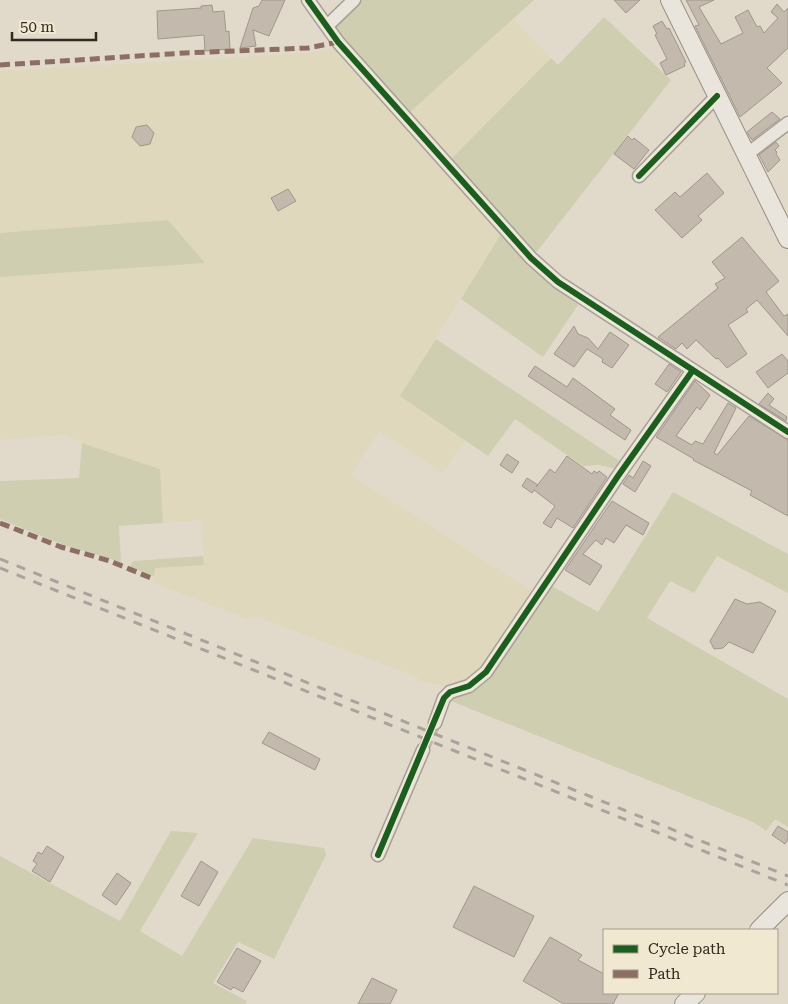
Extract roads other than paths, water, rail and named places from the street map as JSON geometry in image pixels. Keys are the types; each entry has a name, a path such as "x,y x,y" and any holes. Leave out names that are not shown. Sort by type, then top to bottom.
{"main road":[{"path":"670,0 788,239"},
{"path":"760,929 788,901"},
{"path":"684,1004 695,994"}],"street":[{"path":"308,0 338,42 531,258 558,282 788,432"},
{"path":"327,26 354,0"},
{"path":"639,176 717,96"},
{"path":"746,155 788,123"},
{"path":"435,723 444,698 450,692 469,686 486,672 618,476 693,370"},
{"path":"378,855 423,750"}],"tunnel":[{"path":"423,750 435,723"}],"railway":[{"path":"0,559 788,876"},
{"path":"0,568 788,885"}]}
